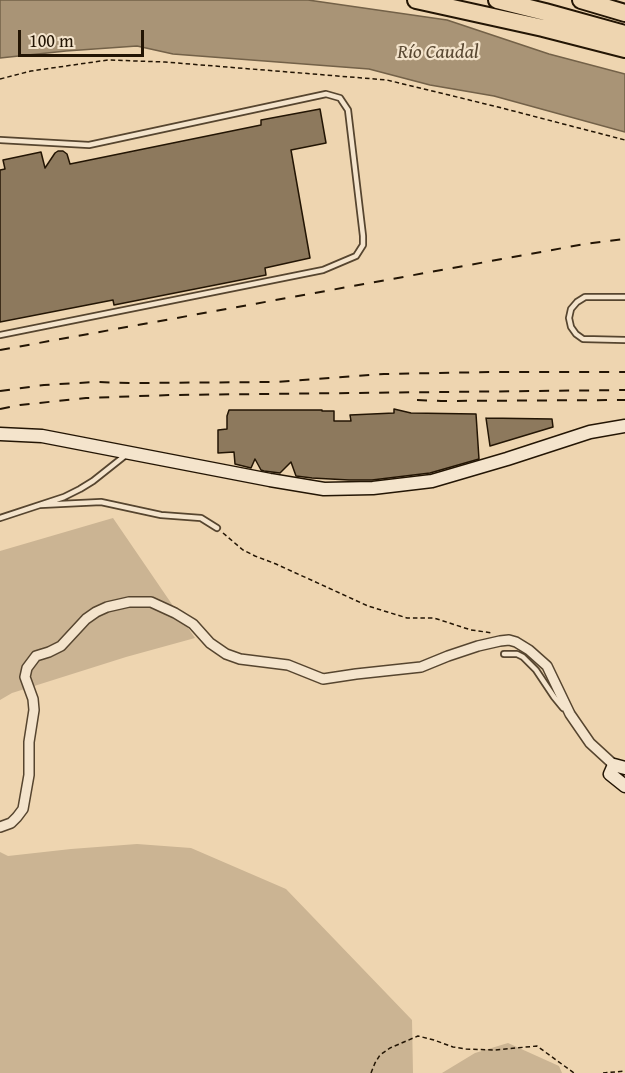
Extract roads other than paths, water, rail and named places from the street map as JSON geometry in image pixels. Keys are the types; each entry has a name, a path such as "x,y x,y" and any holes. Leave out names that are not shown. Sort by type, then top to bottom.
{"highway":[{"path":"416,0 625,47"},
{"path":"447,0 489,12 545,23 625,47"},
{"path":"497,0 625,34"},
{"path":"535,0 625,27"},
{"path":"581,0 625,13"}],"street":[{"path":"0,435 42,436 324,489 373,488 432,482 590,432 625,426"},
{"path":"0,827 11,823 23,809 29,775 33,699 25,677 27,668 36,656 61,646 86,619 96,612 107,606 129,602 152,602 175,613 193,624 210,643 226,654 240,659 288,665 323,679 421,667 478,646 509,640 516,642 547,666 568,711 590,743 620,767 610,774 625,786"}],"lane":[{"path":"0,140 89,145 326,94 340,98 348,110 363,236 363,245 356,256 323,270 0,335"},
{"path":"625,297 585,297 571,309 569,318 571,327 583,339 625,340"},
{"path":"0,518 64,497 80,489 129,452"},
{"path":"40,505 101,502 160,515 201,518 217,528"},
{"path":"504,654 517,654 523,657 536,670 562,707 568,711"}],"water":[{"name":"Río Caudal","path":"0,0 308,0 447,20 549,54 625,74 625,132 494,96 430,85 369,69 173,54 137,46 0,58"}],"railway":[{"path":"0,350 585,244 625,239"},
{"path":"0,391 44,385 95,382 276,382 384,374 625,372"},
{"path":"0,409 86,398 170,395 625,390"},
{"path":"417,400 625,400"}]}
